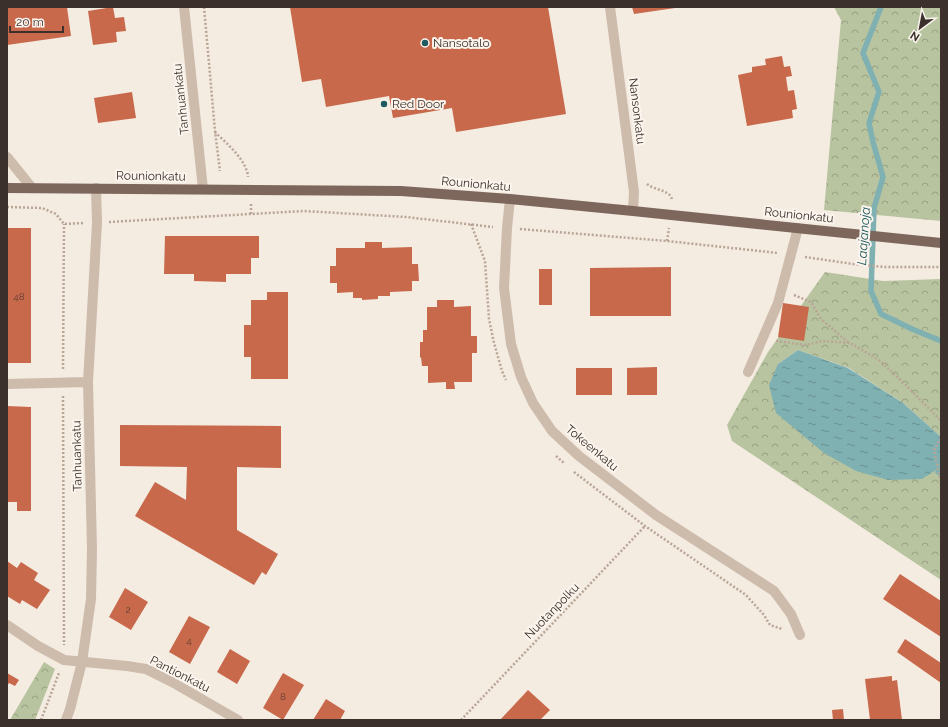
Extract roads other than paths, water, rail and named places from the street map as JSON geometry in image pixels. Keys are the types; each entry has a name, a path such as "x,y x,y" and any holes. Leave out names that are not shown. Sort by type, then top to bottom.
{"main road":[{"name":"Rounionkatu","path":"7,188 401,191 510,199 941,243"}],"street":[{"name":"Tanhuankatu","path":"184,7 203,189"},
{"name":"Nansonkatu","path":"611,11 634,192 633,211"},
{"path":"7,157 32,188"},
{"name":"Tanhuankatu","path":"66,720 82,662 91,599 92,549 88,382 97,223 96,188"},
{"name":"Tokeenkatu","path":"510,199 504,288 511,344 521,377 533,403 552,431 578,456 656,515 774,591 791,614 800,635"},
{"path":"748,372 778,303 798,228"},
{"path":"7,384 88,382"},
{"name":"Pantionkatu","path":"7,625 38,646 64,660 127,666 146,670 172,682 238,720"}],"water":[{"path":"798,350 848,368 903,403 941,437 941,458 939,468 922,479 888,480 856,471 824,453 776,413 769,385 778,364"}],"waterway":[{"name":"Laajanoja","path":"881,7 863,53 879,92 869,123 883,177 874,208 871,291 881,314 941,341"},
{"path":"939,468 938,472 941,473"}],"place":[{"name":"Nansotalo","path":"425,43"},
{"name":"Red Door","path":"384,104"}]}
